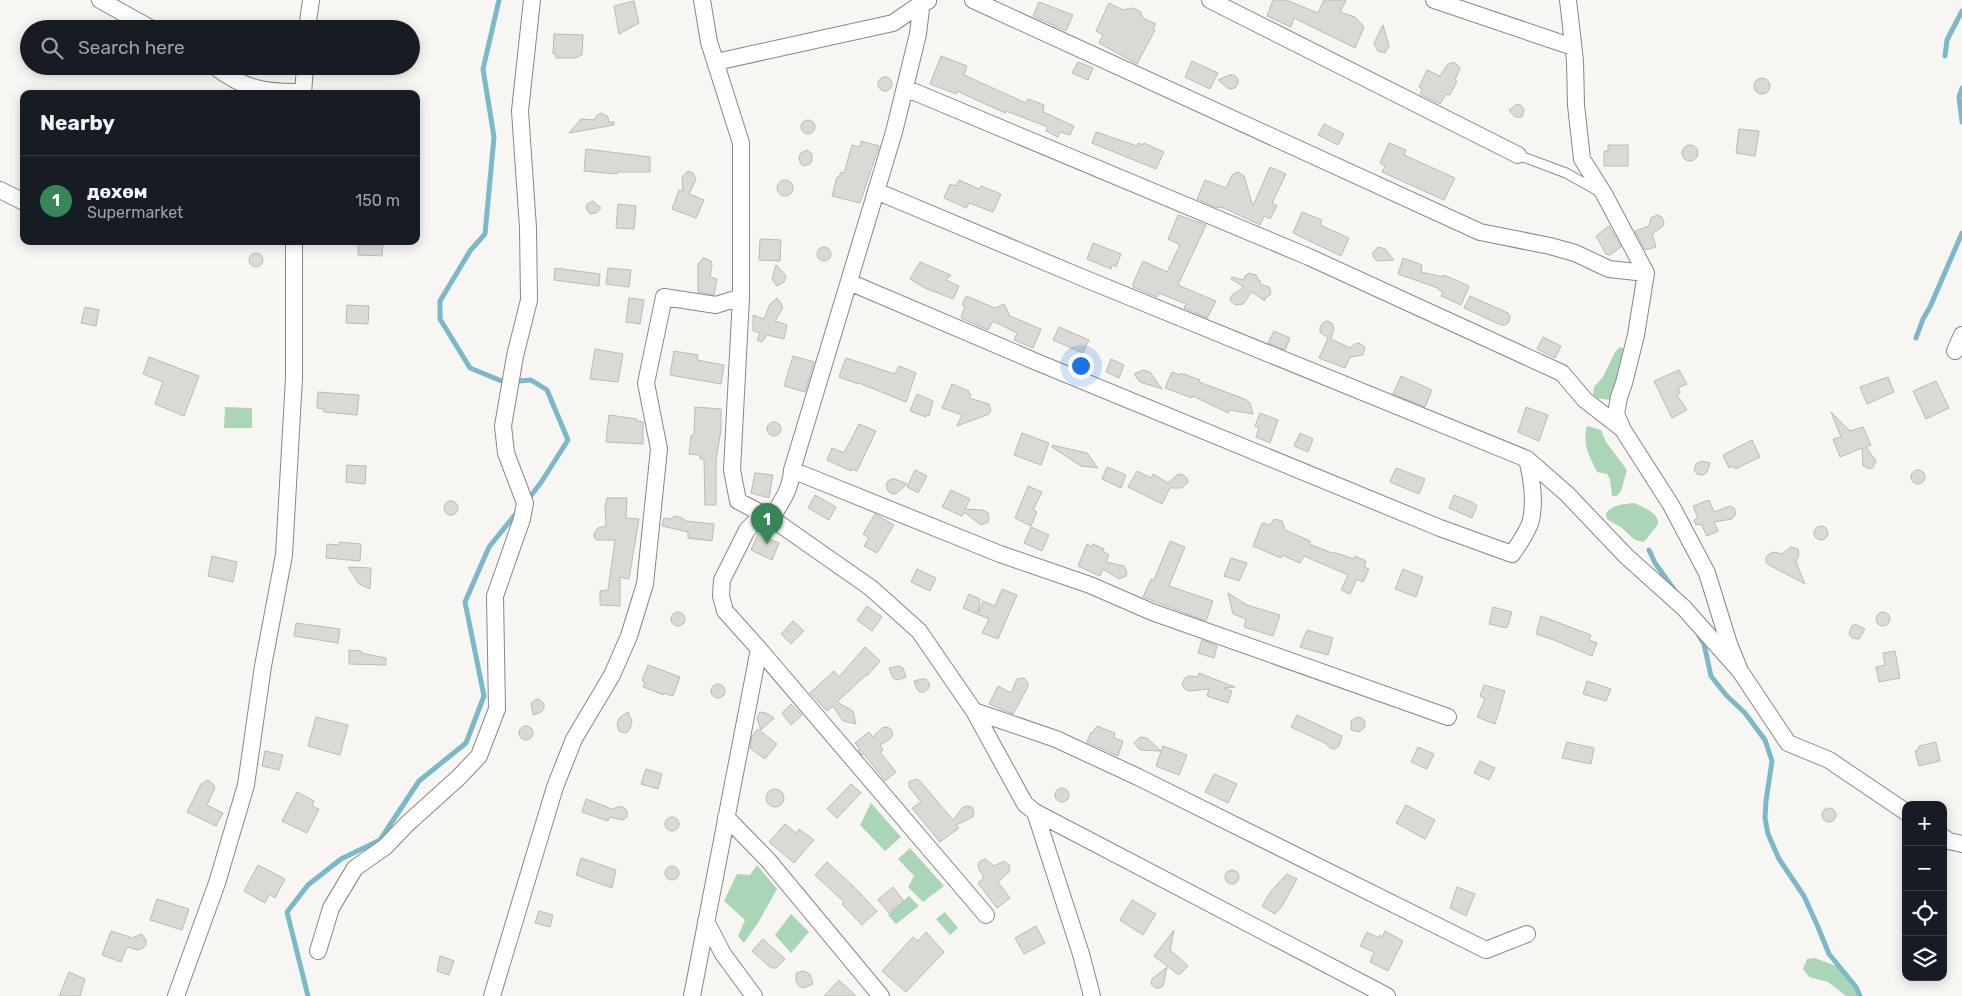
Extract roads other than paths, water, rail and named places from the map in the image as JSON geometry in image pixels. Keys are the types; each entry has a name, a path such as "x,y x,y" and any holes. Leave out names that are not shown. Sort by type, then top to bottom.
{"street":[{"path":"100,0 136,20"},
{"path":"308,20 311,0"},
{"path":"318,951 331,908 355,868 385,846 479,756 497,709 495,596 522,519 525,503 506,453 503,426 515,356 529,300 528,228 520,111 532,0"},
{"path":"702,0 709,42 742,143 741,297 732,470 738,501 771,518 871,588 920,631 974,711 1025,804 1035,812 1387,996"},
{"path":"973,0 1480,232 1567,250 1609,270 1646,273"},
{"path":"1210,0 1518,155"},
{"path":"1434,0 1572,47"},
{"path":"1568,0 1572,47 1576,61 1576,105 1582,158 1604,194 1646,273 1636,335 1624,383 1618,397 1616,414 1623,430 1671,505 1707,573 1729,644 1740,671"},
{"path":"716,62 893,23 926,1"},
{"path":"926,1 905,88 792,470 792,478 784,499 771,518 756,520 747,530 722,580 722,596 725,611 986,915"},
{"path":"227,75 258,90"},
{"path":"303,90 304,75"},
{"path":"905,88 1309,257 1562,373 1585,400 1623,430"},
{"path":"0,190 20,200"},
{"path":"876,191 1097,284 1527,459 1568,494 1626,556 1684,608 1740,671 1788,744 1829,760 1902,809"},
{"path":"176,996 217,883 246,785 263,666 284,555 294,378 294,245"},
{"path":"849,282 1066,375 1440,528 1512,554 1531,521 1532,476 1527,459"},
{"path":"492,996 555,787 574,739 616,667 629,636 645,584 659,449 646,383 664,297 716,305 741,297"},
{"path":"1955,351 1962,335"},
{"path":"792,470 1000,554 1090,585 1152,612 1448,717"},
{"path":"692,996 721,854 726,817 759,649"},
{"path":"974,711 1064,743 1147,782 1486,950 1527,934"},
{"path":"1035,812 1081,954 1092,996"},
{"path":"726,817 768,860 880,996"},
{"path":"1947,840 1962,844"},
{"path":"706,921 723,954 754,996"}],"lane":[{"path":"1518,155 1566,172 1604,194"}],"waterway":[{"path":"499,0 483,69 494,137 485,234 470,251 440,301 440,319 470,368 504,382 531,380 547,390 568,440 527,501"},
{"path":"1945,56 1947,40 1962,11"},
{"path":"1962,88 1959,97 1962,122"},
{"path":"1916,338 1962,233"},
{"path":"308,996 287,912 308,885 341,859 380,840 419,781 466,743 484,696 465,602 489,547 518,511"},
{"path":"1649,550 1655,563 1678,595"},
{"path":"1699,636 1704,644 1711,676 1726,695 1745,713 1765,740 1772,761 1765,818 1768,834 1779,859 1804,896 1829,954 1856,987 1860,996"}],"place":[{"name":"дөхөм","path":"767,544"}]}
